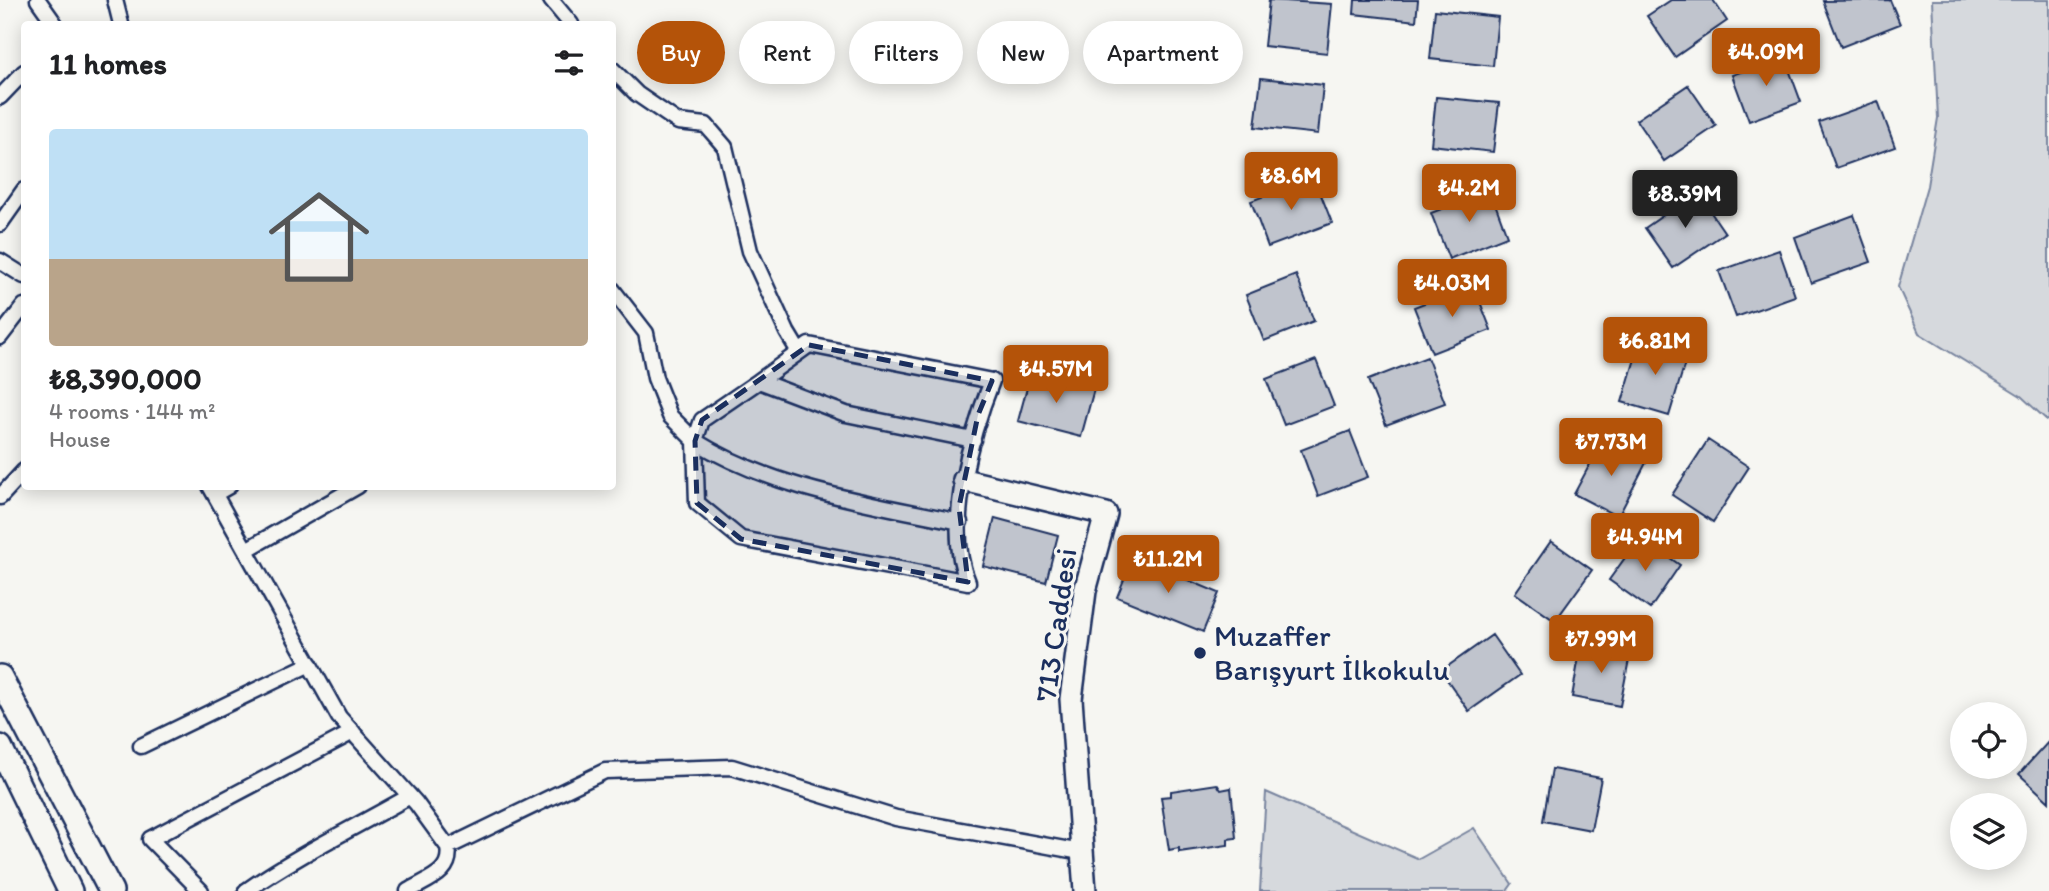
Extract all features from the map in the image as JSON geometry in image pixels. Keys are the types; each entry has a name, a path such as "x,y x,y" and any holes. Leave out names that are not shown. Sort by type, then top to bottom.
{"main road":[{"path":"0,677 111,891"},
{"path":"0,747 70,891"}],"street":[{"path":"38,0 53,21"},
{"path":"115,0 120,21"},
{"path":"551,0 568,21"},
{"path":"616,73 637,94 678,122 706,125 725,147 750,251 786,332 799,352"},
{"path":"0,97 21,75"},
{"path":"0,223 21,194"},
{"path":"0,261 21,274"},
{"path":"616,294 646,333 654,378 670,416 695,441 732,463 826,495 960,522"},
{"path":"0,337 21,310"},
{"path":"809,345 992,381 978,415 959,507 963,571 968,582 741,539 698,503 695,441 702,421 759,381 809,345"},
{"path":"759,381 846,414 973,440"},
{"path":"0,497 21,474"},
{"name":"713 Caddesi","path":"964,480 1106,514 1085,591 1072,699 1085,891"},
{"path":"246,550 351,490"},
{"path":"212,491 339,717 410,796 448,847 450,859 446,868 408,891"},
{"path":"141,746 310,664"},
{"path":"201,891 150,839 353,732"},
{"path":"448,847 605,771 732,767 896,818 1081,852"},
{"path":"246,891 284,864 319,849 410,796"}],"highlighted area":[{"path":"809,345 992,381 978,415 959,507 968,582 741,539 697,503 695,441 702,420"}],"shaded area":[{"path":"1932,0 2049,0 2049,422 2021,396 1919,333 1898,287 1927,186 1938,118"},
{"path":"1266,792 1419,859 1474,828 1512,884 1507,891 1260,891"}],"building":[{"path":"1269,0 1332,4 1327,53 1264,46"},
{"path":"1355,0 1418,0 1416,21 1354,14"},
{"path":"1671,0 1713,0 1727,21 1675,57 1647,16"},
{"path":"1890,0 1900,24 1841,47 1823,1"},
{"path":"1435,10 1498,17 1493,66 1430,59"},
{"path":"1784,56 1801,102 1749,121 1732,75"},
{"path":"1261,78 1323,85 1318,134 1255,127"},
{"path":"1688,85 1716,126 1664,161 1636,120"},
{"path":"1436,97 1499,103 1493,152 1431,145"},
{"path":"1878,101 1895,147 1836,168 1819,122"},
{"path":"1314,177 1332,223 1268,247 1251,201"},
{"path":"1490,190 1507,236 1449,259 1431,213"},
{"path":"1697,192 1725,233 1673,268 1645,228"},
{"path":"1854,215 1871,262 1811,283 1795,237"},
{"path":"1779,250 1795,296 1736,317 1719,271"},
{"path":"1296,275 1314,321 1264,341 1246,295"},
{"path":"1473,284 1491,330 1432,353 1414,307"},
{"path":"1641,339 1688,353 1669,416 1622,402"},
{"path":"1427,357 1445,403 1386,425 1368,380"},
{"path":"1316,360 1334,406 1284,425 1266,379"},
{"path":"1031,373 1094,389 1081,437 1018,421"},
{"path":"1350,431 1368,477 1318,496 1301,450"},
{"path":"1604,438 1647,461 1618,517 1574,494"},
{"path":"1708,440 1749,467 1713,522 1672,495"},
{"path":"995,518 1058,535 1046,582 983,566"},
{"path":"1640,537 1680,565 1650,609 1609,580"},
{"path":"1551,541 1592,570 1555,621 1515,593"},
{"path":"1133,557 1219,593 1203,632 1117,597"},
{"path":"1492,635 1520,675 1469,711 1441,671"},
{"path":"1581,645 1630,654 1620,706 1572,697"},
{"path":"2049,741 2049,802 2024,779 2027,779 2027,765"},
{"path":"1552,769 1601,778 1591,830 1543,821"},
{"path":"1217,784 1221,790 1231,788 1236,838 1228,839 1228,845 1179,852 1179,848 1169,850 1161,797 1171,796 1171,791"}],"place":[{"name":"Muzaffer Barışyurt İlkokulu","path":"1200,653"}]}
